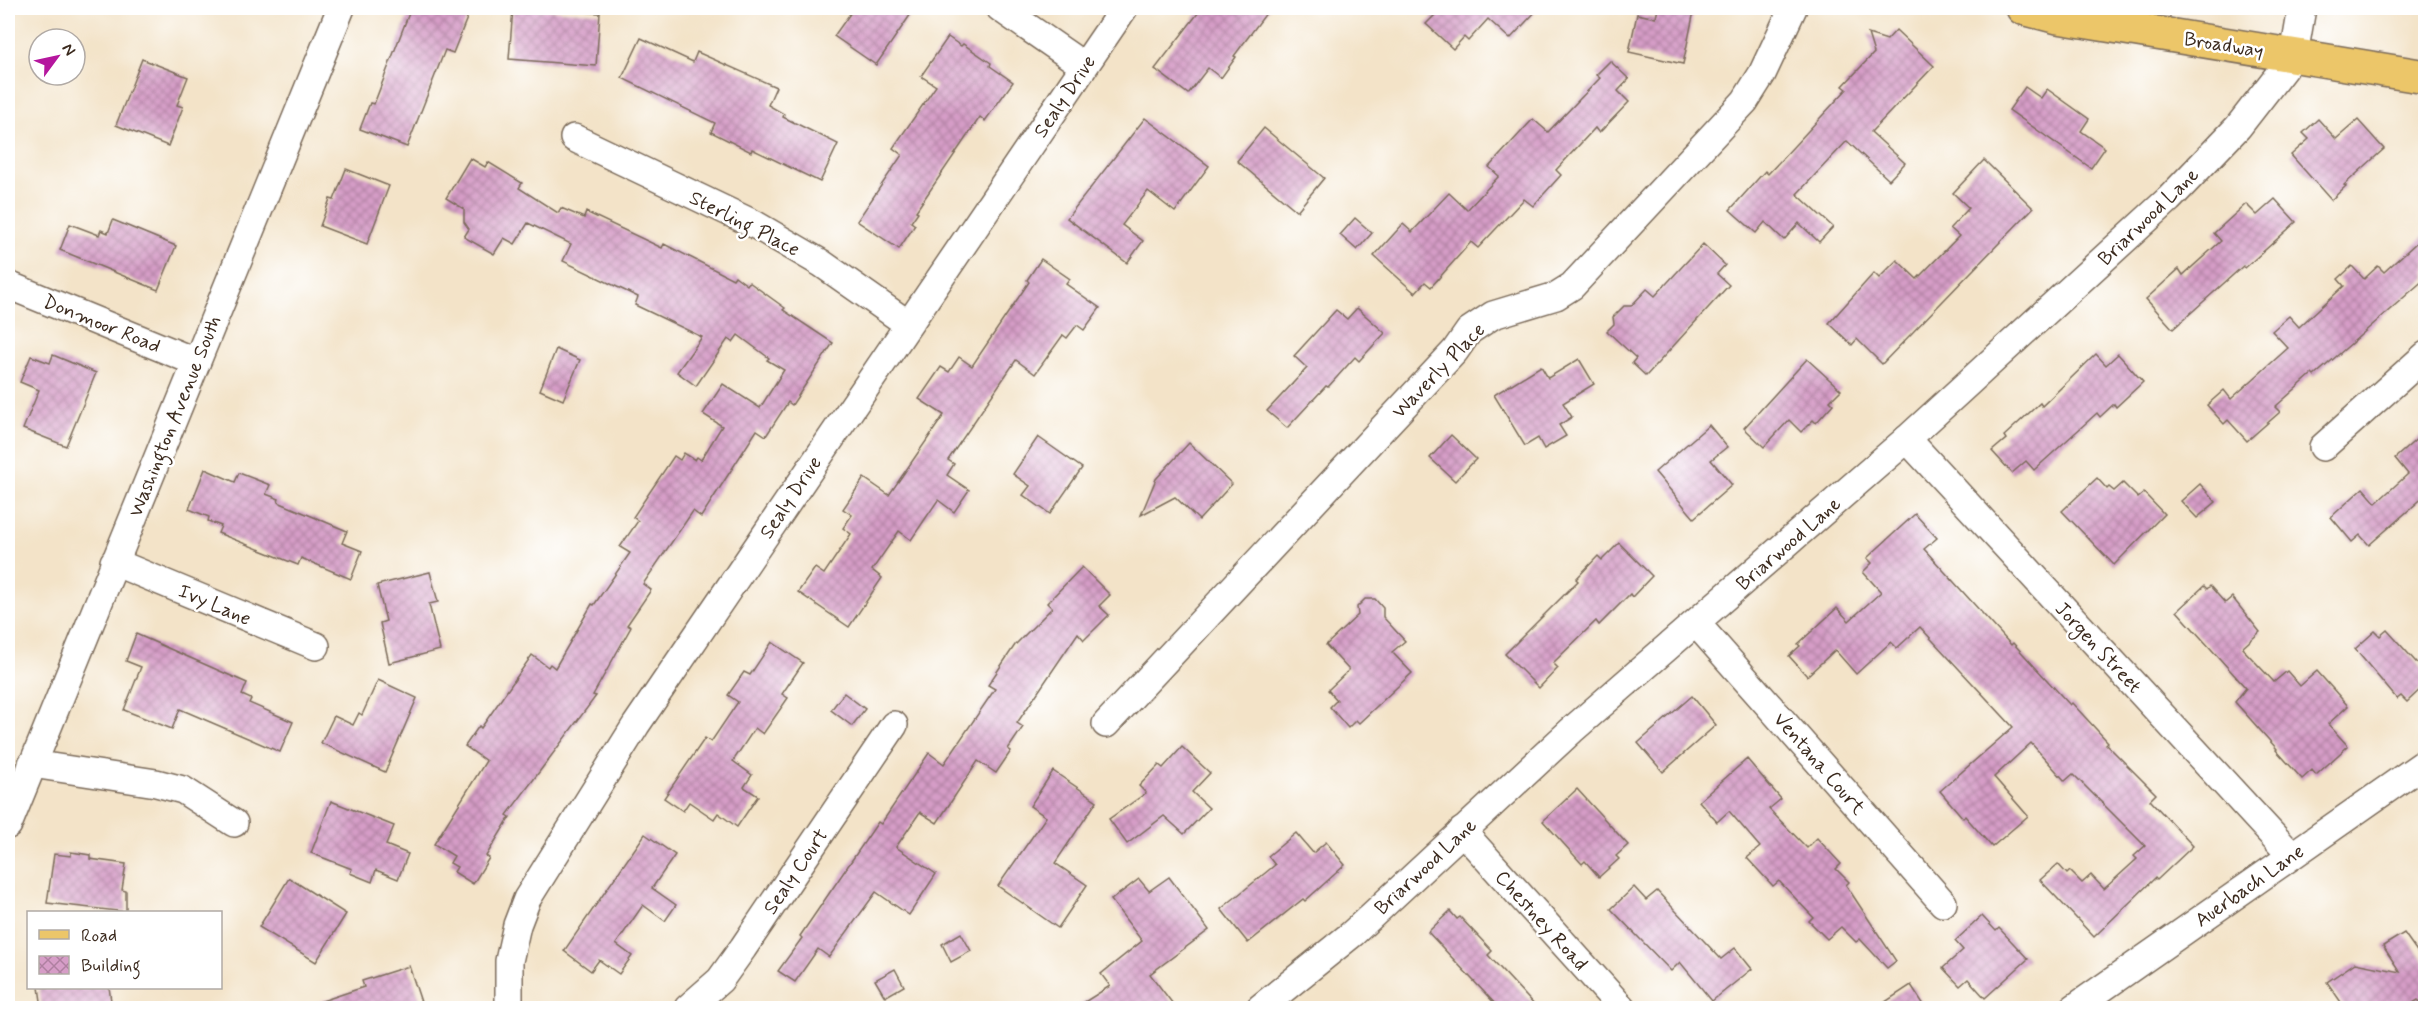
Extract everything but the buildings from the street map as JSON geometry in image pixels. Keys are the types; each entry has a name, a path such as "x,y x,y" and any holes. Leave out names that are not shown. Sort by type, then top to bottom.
{"main road":[{"name":"Broadway","path":"2023,8 2058,17 2426,77"}],"street":[{"name":"Washington Avenue South","path":"8,825 340,8"},
{"path":"1000,8 1084,66"},
{"name":"Sealy Drive","path":"509,1008 509,961 517,925 527,899 636,725 1124,8"},
{"name":"Waverly Place","path":"1106,724 1455,351 1469,331 1493,315 1556,296 1572,286 1745,101 1762,74 1793,8"},
{"path":"2294,55 2302,8"},
{"name":"Briarwood Lane","path":"1260,1008 1352,934 1572,730 1907,439 2169,199 2238,127 2294,55"},
{"name":"Sterling Place","path":"574,138 754,224 821,263 908,324"},
{"name":"Donmoor Road","path":"8,285 196,362"},
{"path":"2323,447 2426,355"},
{"name":"Jorgen Street","path":"1907,439 2291,855"},
{"name":"Ivy Lane","path":"114,562 316,646"},
{"name":"Ventana Court","path":"1696,623 1943,903"},
{"name":"Sealy Court","path":"688,1008 720,980 894,725"},
{"name":"Auerbach Lane","path":"2074,1008 2426,762"},
{"path":"32,764 156,783 183,790 234,823"},
{"name":"Chestney Road","path":"1462,831 1622,1008"}]}
